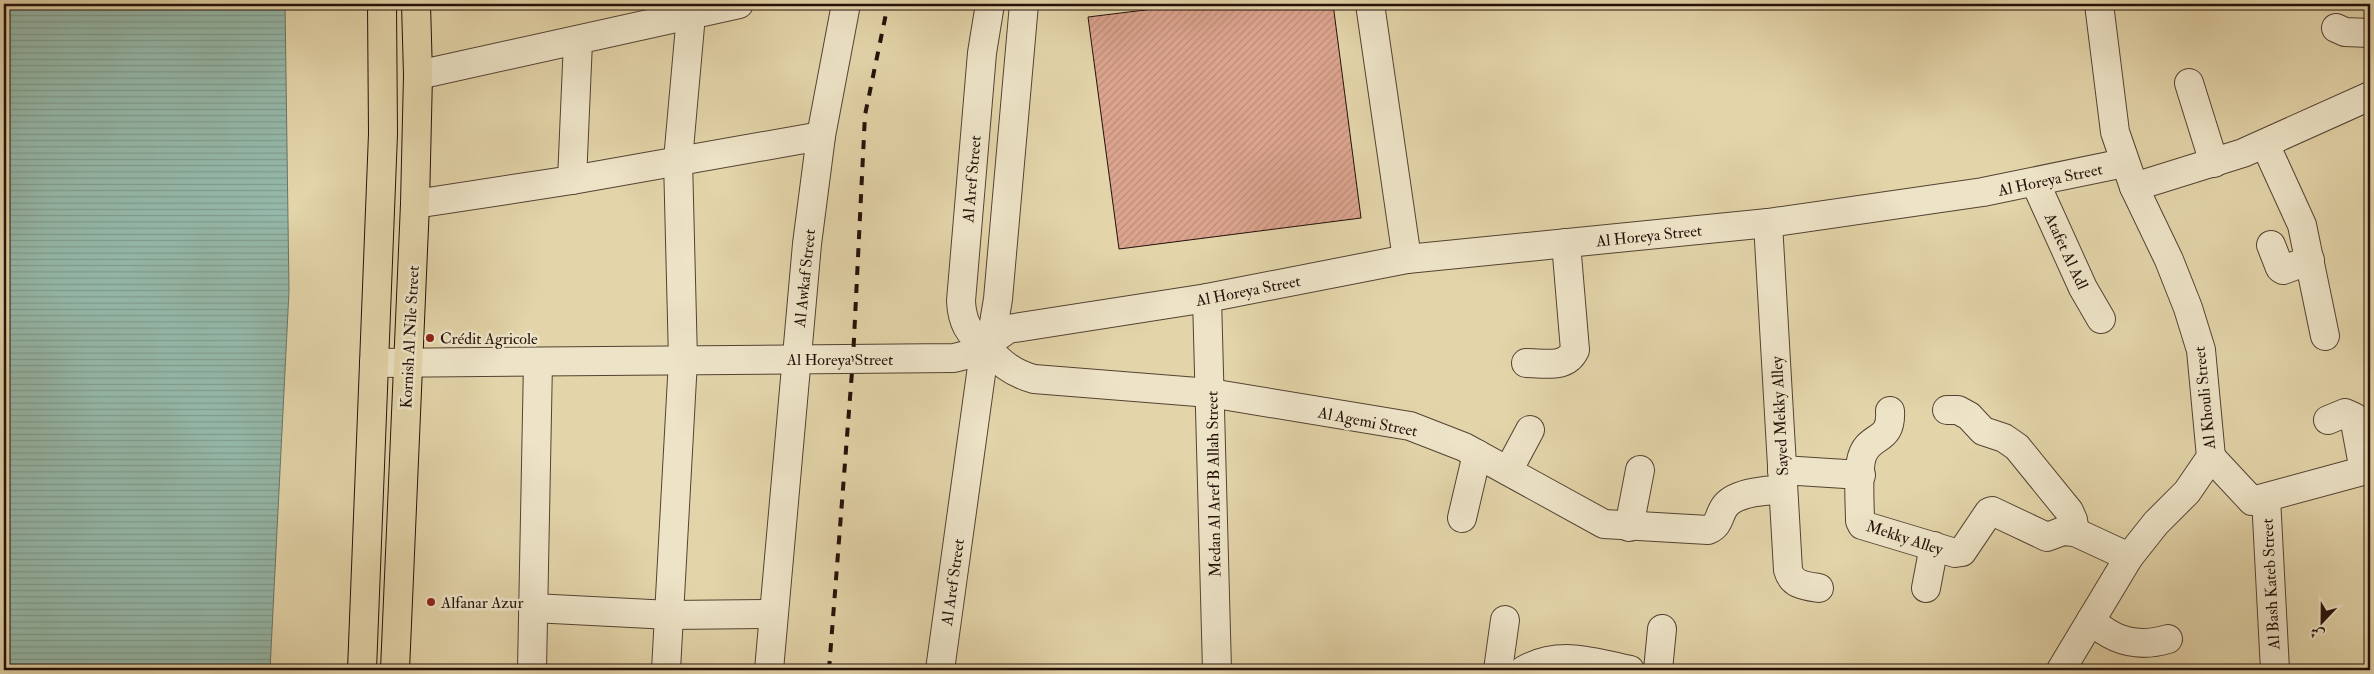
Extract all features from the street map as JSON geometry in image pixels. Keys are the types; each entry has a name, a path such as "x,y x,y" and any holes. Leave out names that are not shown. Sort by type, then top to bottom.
{"main road":[{"name":"Kornish Al Nile Street","path":"362,670 383,134 382,4"},
{"name":"Kornish Al Nile Street","path":"395,670 415,204 418,75 416,4"}],"street":[{"path":"418,75 739,4"},
{"name":"Al Awkaf Street","path":"769,670 807,244 822,136 846,4"},
{"name":"Al Aref Street","path":"984,345 975,339 967,329 962,316 961,301 982,53 990,4"},
{"name":"Al Aref Street","path":"940,670 984,345 993,329 998,299 1024,4"},
{"path":"1370,4 1407,259"},
{"name":"Al Khouli Street","path":"2061,670 2128,557 2156,523 2187,492 2211,457 2201,350 2188,308 2169,260 2129,175 2115,132 2098,4"},
{"path":"666,670 683,360 678,160 691,15"},
{"path":"2336,28 2352,33 2370,33"},
{"path":"572,180 578,41"},
{"path":"2189,83 2214,163"},
{"name":"Al Horeya Street","path":"374,363 954,358 974,353 1008,329 1207,298 1407,259 1768,223 1983,192 2035,182 2129,175 2214,163 2265,144 2370,96"},
{"path":"415,204 572,180 822,136"},
{"path":"2265,144 2302,225 2325,336"},
{"name":"Atafet Al Adl","path":"2035,182 2082,288 2101,319"},
{"name":"Sayed Mekky Alley","path":"1768,223 1790,576 1799,584 1819,588"},
{"path":"1526,363 1560,364 1571,358 1575,350 1566,243"},
{"path":"2271,244 2280,268 2284,270 2310,260"},
{"name":"Medan Al Aref B Allah Street","path":"1207,298 1217,670"},
{"name":"Al Agemi Street","path":"984,345 996,359 1009,369 1034,379 1210,393 1410,426 1477,454 1604,524 1708,530 1717,525 1726,504 1766,490 1783,480 1861,475"},
{"path":"532,670 538,362"},
{"path":"1947,410 1958,410 1969,416 1983,431 2004,438 2017,447 2069,511 2075,532 2128,557"},
{"name":"Mekky Alley","path":"1890,411 1890,422 1887,432 1868,446 1863,453 1860,521 1862,525 1955,552 1962,552 1989,512 1992,511 2047,537 2063,531 2075,532"},
{"path":"2211,457 2252,501 2367,470 2354,417 2345,414 2328,420"},
{"path":"1508,470 1530,430"},
{"path":"1462,518 1477,454"},
{"path":"1630,527 1640,470"},
{"name":"Al Bash Kateb Street","path":"2266,498 2275,670"},
{"path":"1926,588 1934,546"},
{"path":"533,608 670,615 773,614"},
{"path":"1498,670 1505,620"},
{"path":"2091,620 2103,632 2133,644 2151,644 2168,639"},
{"path":"1658,670 1662,629"},
{"path":"1524,670 1547,660 1564,658 1581,659 1630,670"}],"shaded area":[{"path":"4,4 285,4 289,291 270,670 4,670"}],"building":[{"path":"1194,4 1333,4 1361,218 1119,249 1088,17"}],"railway":[{"path":"829,670 853,359 865,115 888,4"}],"place":[{"name":"Crédit Agricole","path":"430,338"},
{"name":"Alfanar Azur","path":"431,602"}]}
